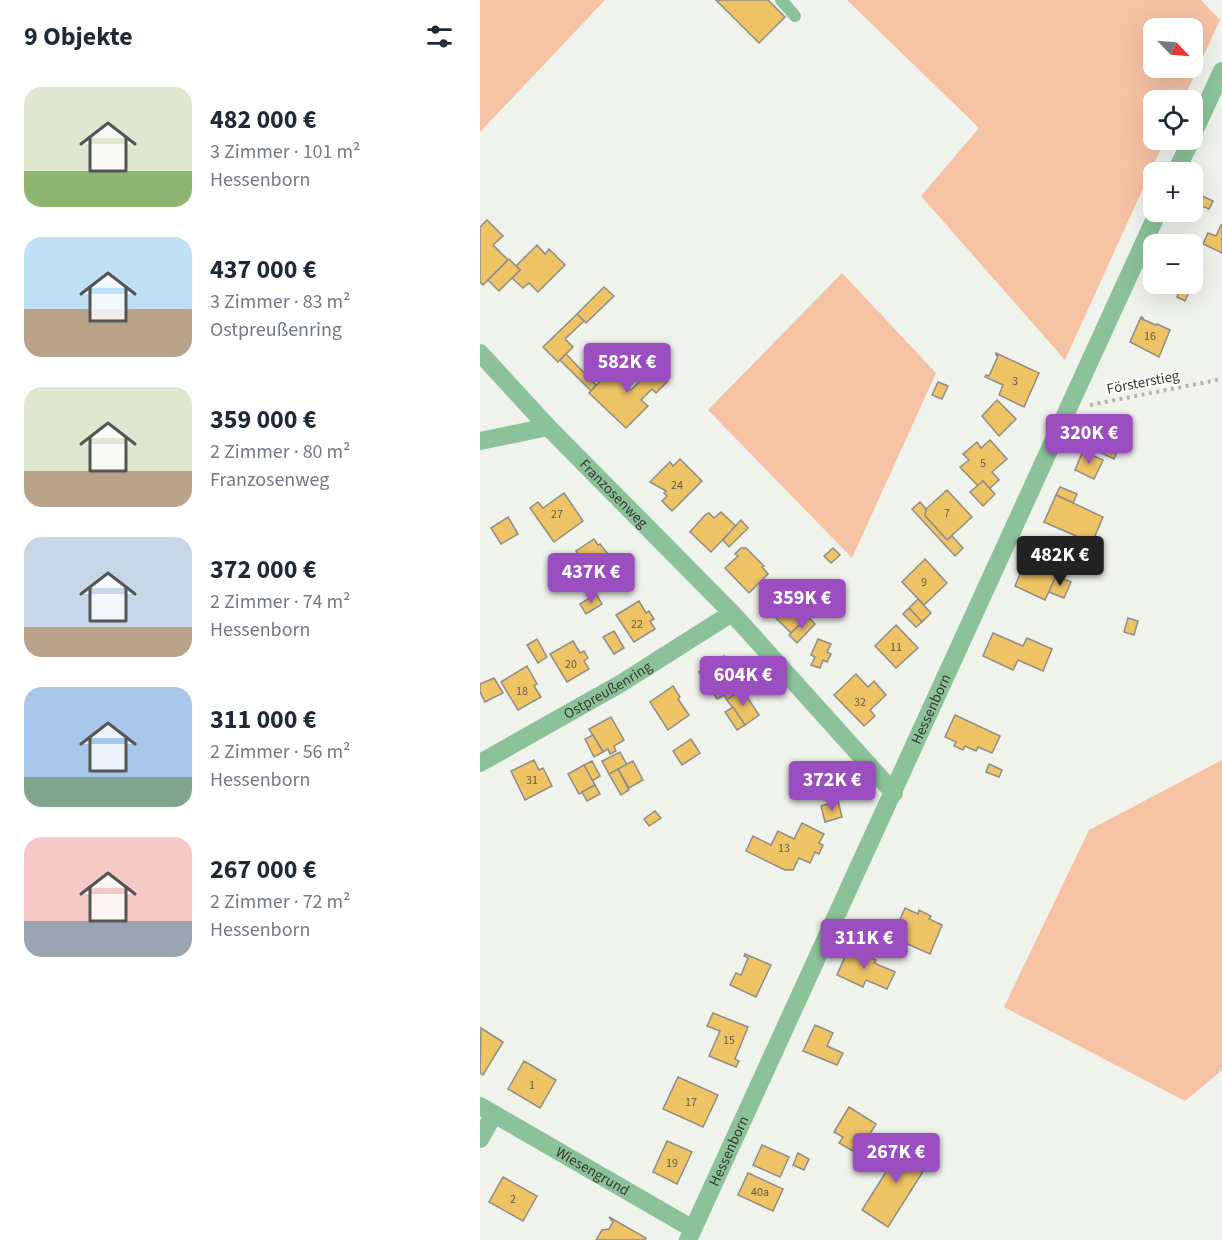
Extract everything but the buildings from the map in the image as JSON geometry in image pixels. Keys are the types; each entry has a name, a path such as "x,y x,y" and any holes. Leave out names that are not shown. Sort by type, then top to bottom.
{"street":[{"path":"1203,113 1222,71"},
{"name":"Hessenborn","path":"691,1234 1153,222"},
{"name":"Franzosenweg","path":"480,353 548,427 732,613 894,793"},
{"path":"480,441 548,427"},
{"name":"Ostpreußenring","path":"480,763 620,684 732,613"},
{"name":"Wiesengrund","path":"480,1139 487,1110 691,1234"}],"lane":[{"path":"781,0 795,16"}],"path":[{"name":"Försterstieg","path":"1068,409 1222,379"}],"shaded area":[{"path":"480,0 605,0 480,132"},
{"path":"847,0 1201,0 1220,20 1203,57 1203,18 1143,18 1143,78 1193,78 1188,90 1143,90 1143,150 1160,150 1155,162 1143,162 1143,188 1065,360 921,196 979,128"},
{"path":"842,273 936,373 852,558 708,410"},
{"path":"1222,760 1222,1070 1185,1101 1004,1007 1089,830"}]}
